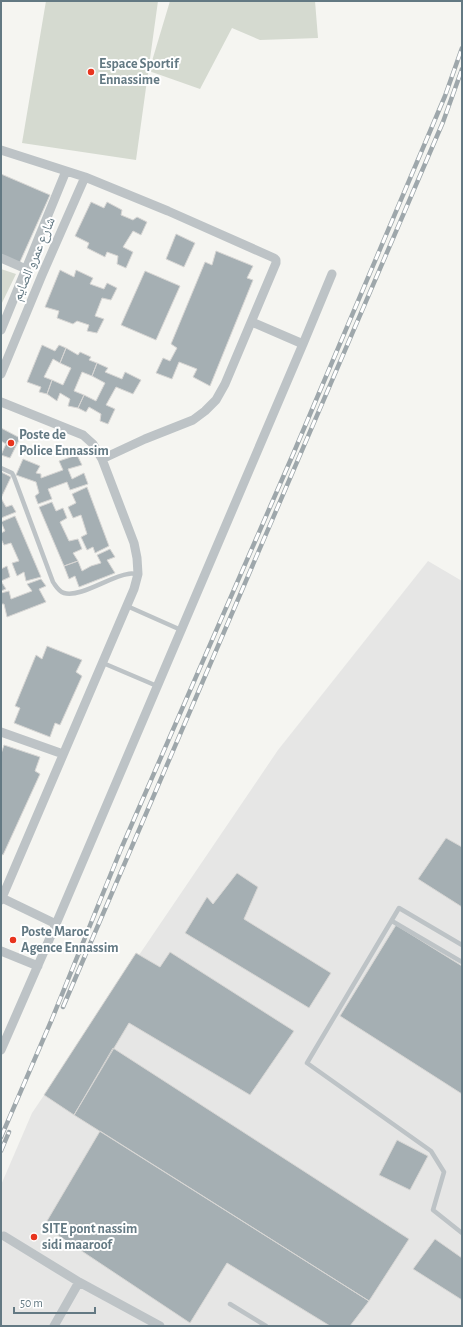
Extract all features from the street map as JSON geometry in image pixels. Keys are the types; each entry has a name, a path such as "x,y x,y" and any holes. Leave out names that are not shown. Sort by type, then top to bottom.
{"street":[{"path":"1,150 85,177 168,211 276,260 252,322 225,384 216,400 193,420 144,439 102,459"},
{"name":"شارع عمرو الصايم","path":"1,330 66,171"},
{"name":"شارع عمرو الصايم","path":"1,374 85,177"},
{"path":"1,258 26,269"},
{"path":"1,1050 332,274"},
{"path":"252,322 303,344"},
{"path":"1,402 83,435 93,444 102,459 134,543 137,558 138,574 134,589 1,899 56,924"},
{"path":"1,732 63,754"},
{"path":"1,951 38,966"},
{"path":"4,1236 79,1282 160,1326"},
{"path":"54,1326 79,1282"}],"lane":[{"path":"1,468 12,473 14,477 52,582 58,590 75,593 82,592 93,586 127,574 138,574"},
{"path":"127,606 181,630"},
{"path":"103,662 157,686"},
{"path":"462,945 399,908 307,1063 430,1151 444,1172 433,1210 462,1233"},
{"path":"392,921 462,962"},
{"path":"230,1304 266,1326"}],"shaded area":[{"name":"Espace Sportif Ennassime","path":"46,1 158,1 136,160 22,143"},
{"path":"170,1 315,1 318,38 260,40 232,28 200,89 149,71"},
{"path":"1,269 16,274 1,305"},
{"path":"428,561 462,581 462,1326 1,1326 1,1185 32,1113 278,750"}],"building":[{"path":"1,174 50,195 19,264 1,255"},
{"path":"91,202 104,208 107,202 122,210 121,215 133,220 137,217 147,222 141,235 133,231 123,247 133,252 126,268 117,264 118,256 107,252 105,257 87,248 89,243 75,236"},
{"path":"176,234 195,243 184,267 166,259"},
{"path":"216,251 253,266 247,278 253,280 210,386 193,377 197,369 179,362 172,379 156,373 163,358 170,361 177,348 171,344 205,262 212,265"},
{"path":"60,270 74,277 76,270 93,278 90,284 104,289 107,283 117,288 111,300 102,298 95,316 104,319 97,333 87,331 89,325 77,321 73,324 57,318 59,311 45,307"},
{"path":"145,271 180,286 156,340 121,325"},
{"path":"42,345 55,351 59,345 66,348 60,363 53,359 44,377 52,380 47,394 39,392 41,387 27,382"},
{"path":"66,348 78,355 80,352 91,357 89,360 97,363 92,376 82,372 74,391 84,395 78,408 68,406 70,399 60,393 57,401 47,394 52,380 63,385 71,368 60,363"},
{"path":"97,363 108,368 105,372 122,379 125,372 141,380 133,394 116,387 106,405 115,409 108,424 100,421 101,414 89,407 86,412 78,408 84,395 96,401 105,383 92,376"},
{"name":"Poste de Police Ennassim","path":"1,428 20,438 10,458 1,455 6,444 1,441"},
{"path":"77,455 82,465 68,469 72,479 84,473 88,484 70,490 67,482 48,489 52,499 38,504 35,496 39,493 36,482 16,475 23,459 40,466 36,473 41,474 41,478 63,470 59,461"},
{"path":"1,472 11,477 1,498"},
{"path":"87,487 109,546 95,553 93,547 87,550 81,537 87,534 81,515 73,518 68,507 76,503 72,494"},
{"path":"1,498 6,507 12,505 16,512 1,518"},
{"path":"52,502 56,511 63,508 67,518 60,522 69,541 78,539 82,549 73,553 78,561 64,566 39,507"},
{"path":"15,516 41,577 26,581 24,572 17,576 12,563 19,561 11,543 4,545 1,539 1,533 5,531 1,522"},
{"path":"110,549 115,557 107,560 115,573 79,587 75,576 69,579 64,566 78,561 82,571 101,563 97,555"},
{"path":"7,566 10,577 1,581 1,569"},
{"path":"41,579 46,586 39,589 46,602 7,617 4,604 1,604 1,593 9,591 11,599 32,591 27,584"},
{"path":"1,581 6,589 1,591"},
{"path":"47,646 82,660 76,672 82,676 60,725 55,723 50,737 14,723 20,708 15,706 36,655 42,659"},
{"path":"4,745 40,757 35,771 40,774 3,855 1,854 1,754"},
{"path":"446,838 462,847 462,907 418,879"},
{"path":"237,873 258,887 244,919 331,973 309,1008 185,933 207,897 213,904"},
{"path":"396,925 462,966 462,1094 340,1016"},
{"path":"170,952 294,1031 250,1095 129,1023 74,1115 44,1095 136,953 160,967"},
{"path":"113,1048 409,1239 369,1301 74,1115"},
{"path":"100,1131 369,1301 350,1326 330,1326 227,1263 190,1323 44,1226"},
{"path":"397,1140 428,1156 410,1190 379,1175"},
{"path":"435,1239 462,1258 462,1300 413,1269"}],"railway":[{"path":"1,1137 52,1019 121,849 294,452 445,96 462,48"},
{"path":"63,1007 443,122 462,69"},
{"path":"1,1151 9,1132"}],"place":[{"name":"Espace Sportif Ennassime","path":"91,72"},
{"name":"Poste de Police Ennassim","path":"11,443"},
{"name":"Poste Maroc Agence Ennassim","path":"13,940"},
{"name":"SITE pont nassim sidi maaroof","path":"34,1237"}]}
